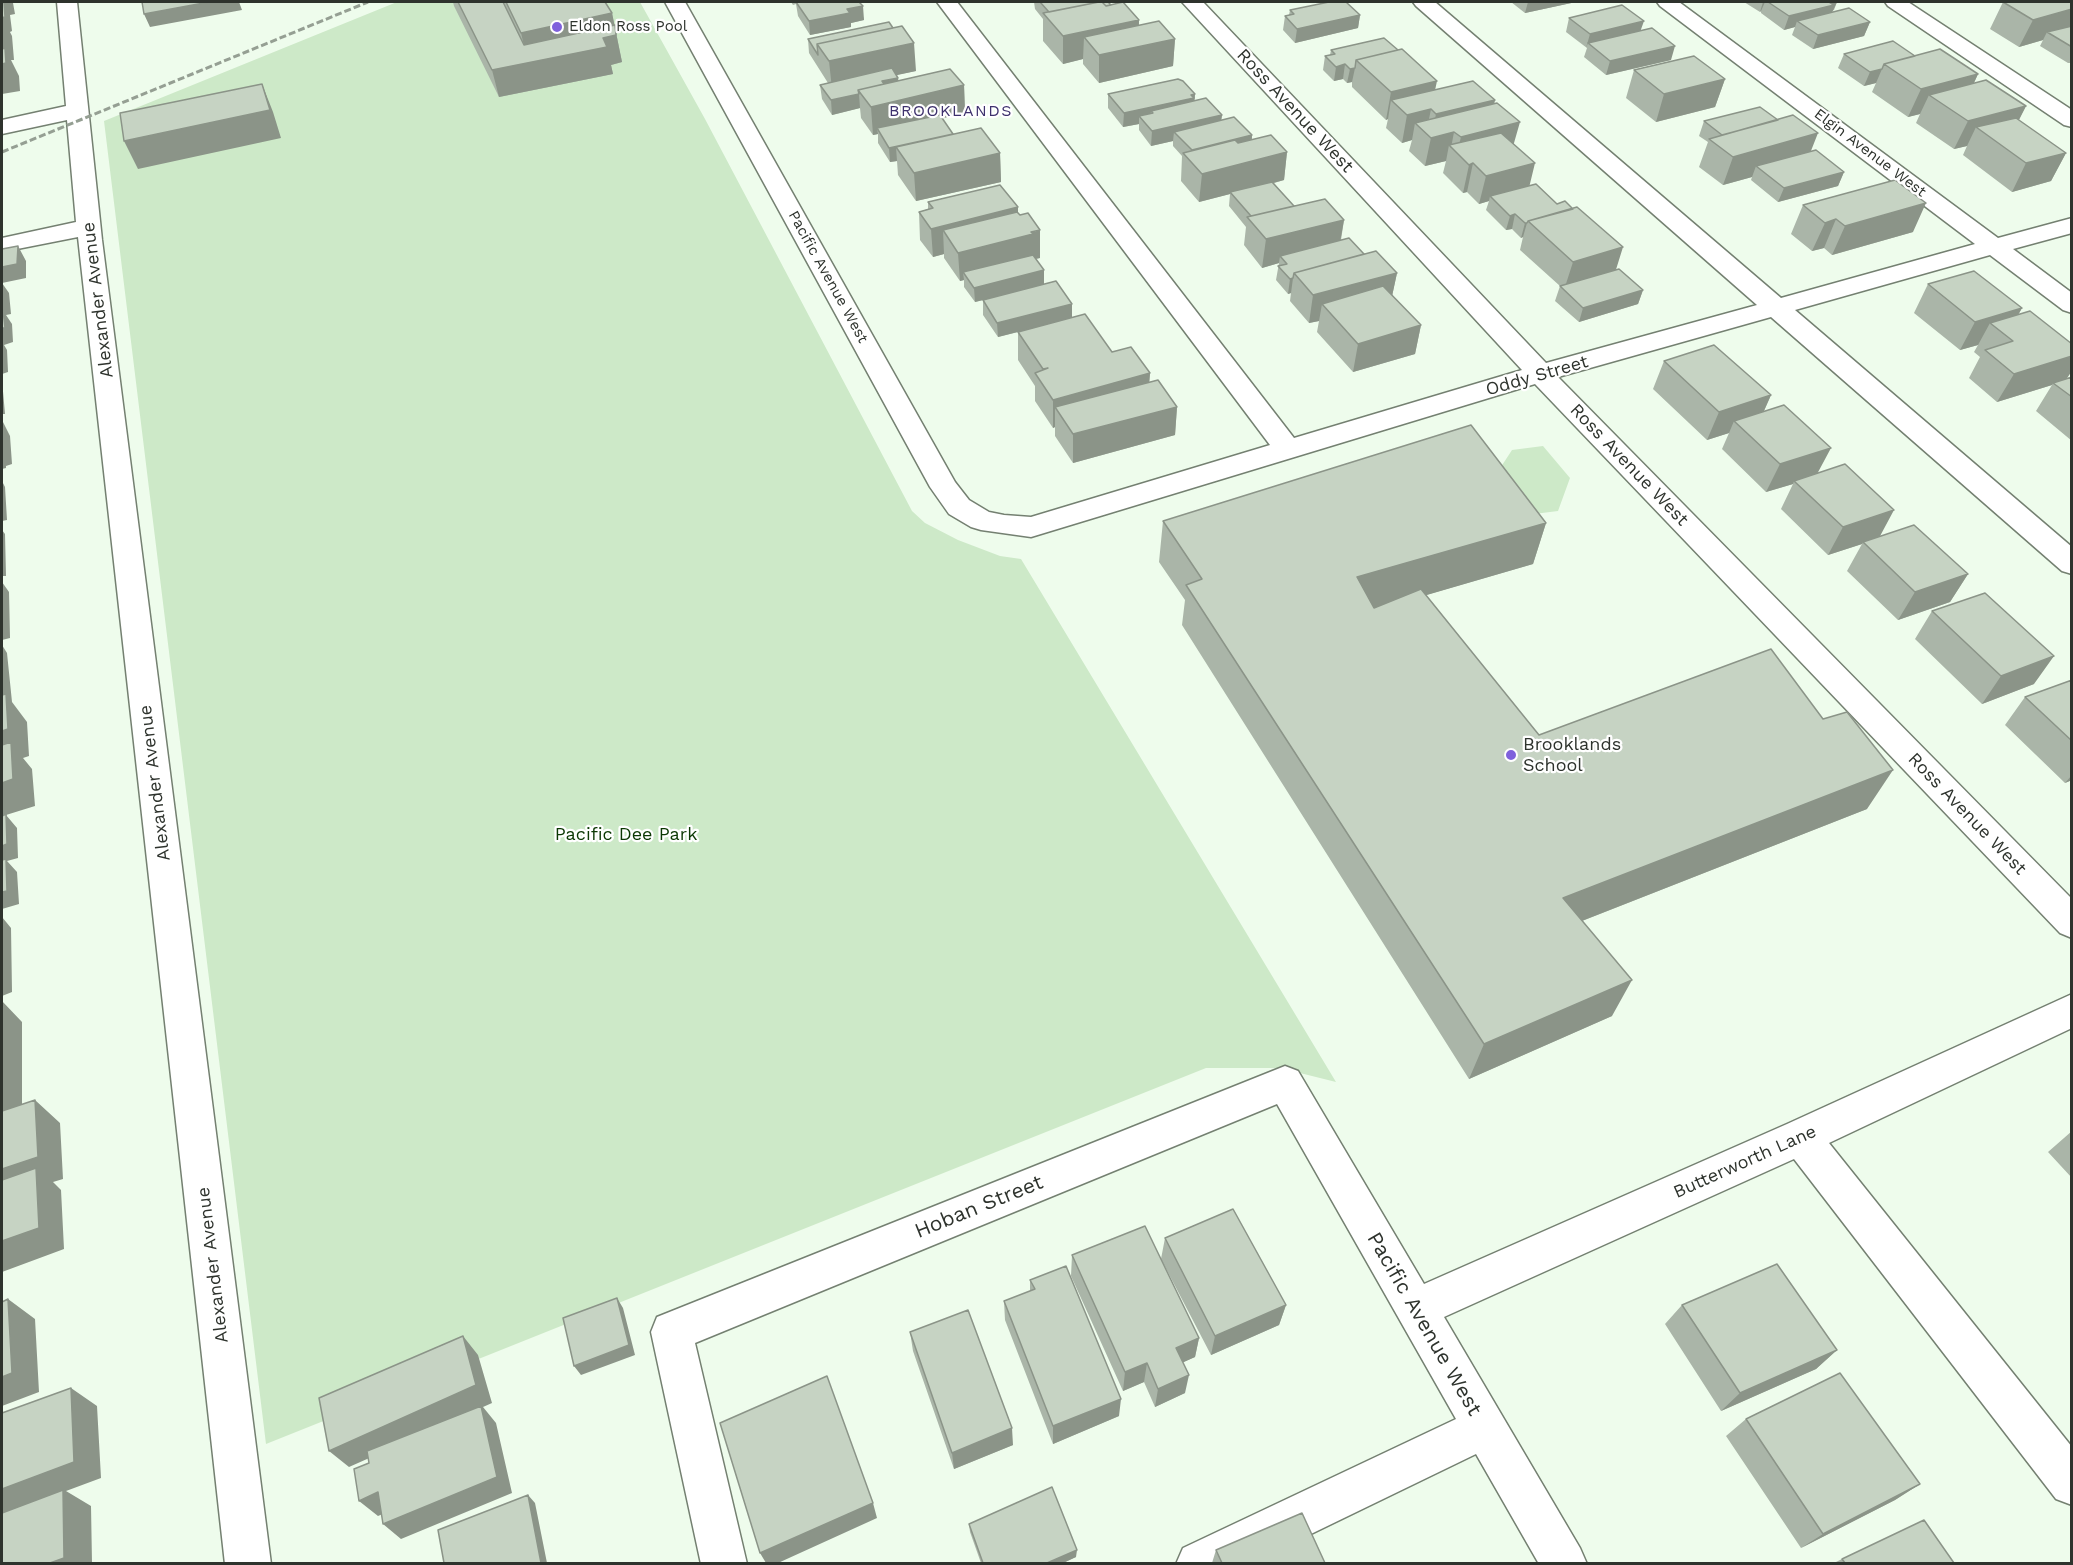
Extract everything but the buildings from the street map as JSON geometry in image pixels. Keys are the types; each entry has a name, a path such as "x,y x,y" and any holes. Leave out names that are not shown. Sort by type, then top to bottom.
{"street":[{"name":"Alexander Avenue","path":"67,2 89,227 248,1563"},
{"name":"Pacific Avenue West","path":"675,2 944,487 959,507 981,520 1004,525"},
{"path":"947,2 1287,449"},
{"name":"Ross Avenue West","path":"1192,2 1541,373 2072,923"},
{"path":"1423,2 2072,564"},
{"name":"Elgin Avenue West","path":"1667,2 2072,305"},
{"path":"1895,2 2072,120"},
{"path":"2,127 76,111"},
{"name":"Oddy Street","path":"1004,525 1030,527 1541,373 1774,306 2072,225"},
{"path":"2,244 89,227"},
{"name":"Butterworth Lane","path":"1416,1309 1801,1137 2072,1010"},
{"name":"Pacific Avenue West","path":"1285,1083 1564,1563"},
{"name":"Hoban Street","path":"724,1563 672,1332 1285,1083"},
{"path":"1801,1137 2072,1483"},
{"path":"1198,1563 1484,1428"}],"green space":[{"name":"Pacific Dee Park","path":"397,2 640,2 705,119 912,511 925,523 958,540 1000,556 1021,559 1336,1082 1280,1068 1206,1068 266,1444 104,121"},
{"path":"1543,446 1570,478 1558,511 1518,516 1493,479 1512,450"}],"railway":[{"path":"2,152 368,2"}],"place":[{"name":"Eldon Ross Pool","path":"557,27"},
{"name":"Brooklands School","path":"1511,755"}],"district":[{"name":"BROOKLANDS","path":"951,111"}]}
